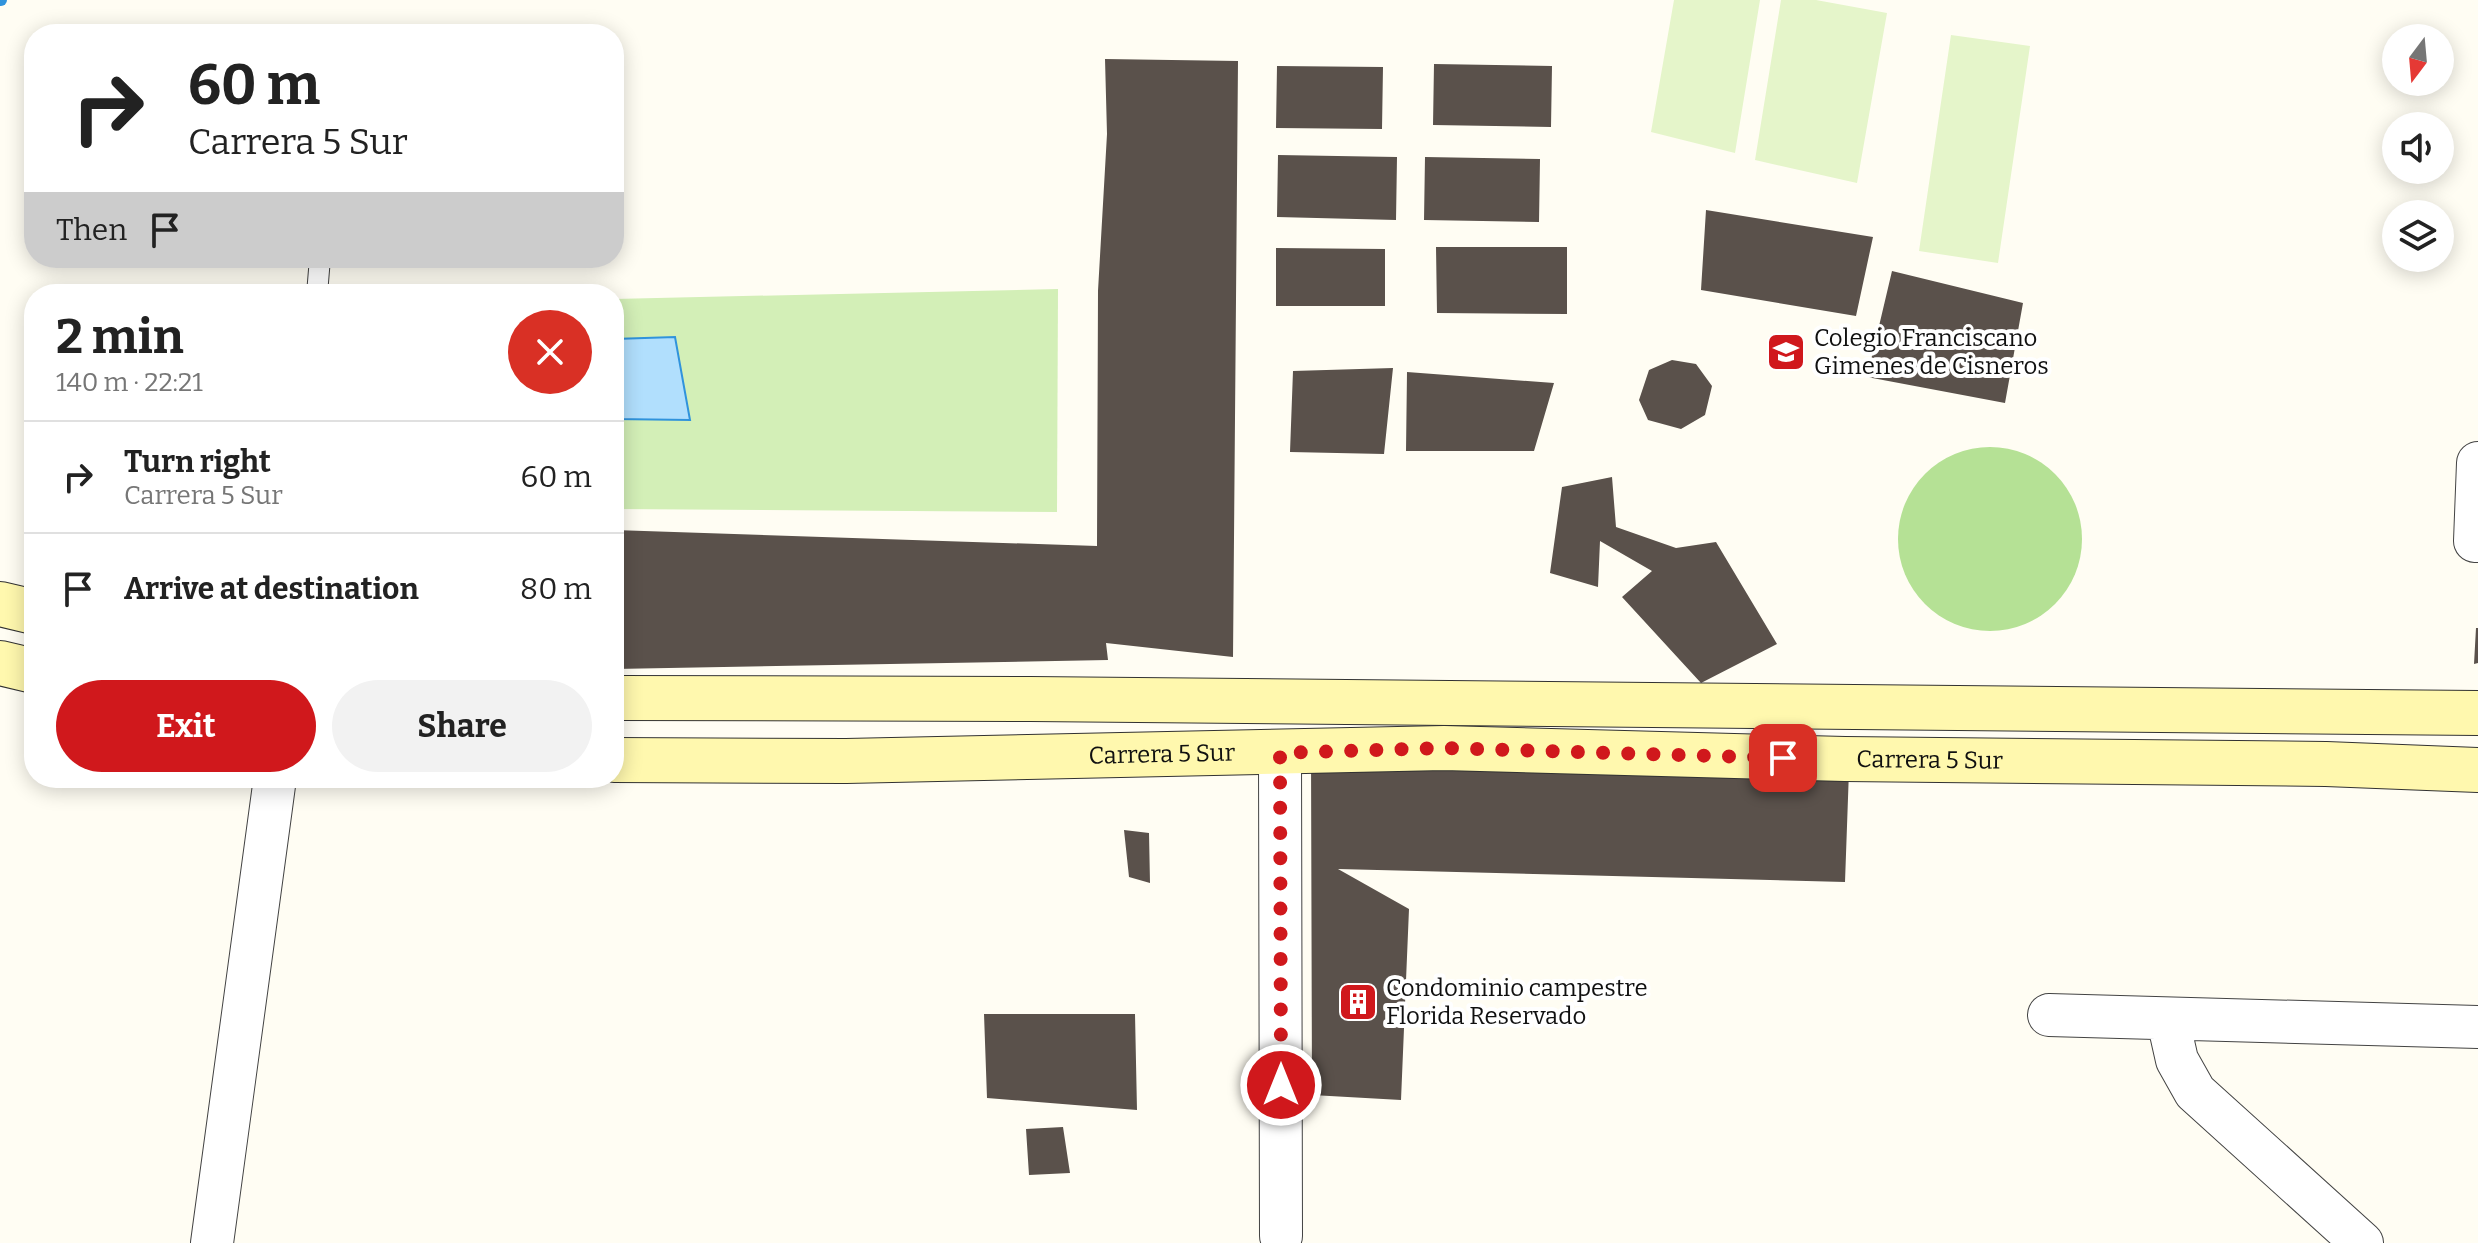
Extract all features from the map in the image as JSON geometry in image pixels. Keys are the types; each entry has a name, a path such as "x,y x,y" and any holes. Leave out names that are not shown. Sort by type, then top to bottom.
{"street":[{"path":"2478,463 2475,541 2478,541"},
{"path":"0,604 24,610"},
{"path":"0,663 24,669"},
{"path":"624,698 2478,713"},
{"name":"Carrera 5 Sur","path":"624,760 846,761 1444,748 1845,759 2326,764 2478,770"},
{"path":"1280,753 1281,1236"},
{"path":"212,1243 274,788"},
{"path":"2049,1015 2478,1027"},
{"path":"2168,1020 2177,1060 2195,1092 2362,1243"}],"green space":[{"path":"1674,0 1760,0 1735,153 1651,132"},
{"path":"1781,0 1816,0 1887,13 1857,183 1755,160"},
{"path":"1951,35 2030,46 1998,263 1919,251"},
{"path":"1058,289 1057,512 624,509 624,299"},
{"path":"1990,447 2008,448 2025,454 2055,474 2075,504 2081,521 2081,557 2075,574 2055,604 2025,624 2008,630 1990,631 1972,630 1955,624 1925,604 1905,574 1899,557 1898,539 1899,521 1905,504 1925,474 1955,454 1972,448"}],"water":[{"path":"675,337 690,420 624,419 624,339"}],"building":[{"path":"1105,59 1238,61 1233,657 1106,643 1108,660 624,669 624,530 1097,546 1098,291 1107,134"},
{"path":"1434,64 1552,66 1551,127 1433,125"},
{"path":"1277,66 1383,67 1382,129 1276,128"},
{"path":"1278,155 1397,157 1396,220 1277,217"},
{"path":"1425,157 1540,159 1539,222 1424,220"},
{"path":"1706,210 1873,237 1856,316 1701,290"},
{"path":"1436,247 1567,247 1567,314 1437,313"},
{"path":"1276,248 1385,249 1385,306 1276,306"},
{"path":"1892,271 2023,303 2005,403 1867,377"},
{"path":"1672,360 1696,364 1712,386 1705,415 1681,429 1648,420 1639,400 1649,370"},
{"path":"1393,368 1384,454 1290,452 1293,371"},
{"path":"1407,372 1554,383 1534,451 1406,451"},
{"path":"1612,477 1616,527 1676,548 1716,542 1777,644 1701,683 1622,597 1652,571 1600,541 1598,587 1550,573 1562,487"},
{"path":"2476,628 2478,663 2474,664"},
{"name":"Condominio campestre Florida Reservado","path":"1311,752 1849,770 1845,882 1338,869 1409,909 1401,1100 1312,1095"},
{"path":"1124,830 1149,833 1150,883 1129,877"},
{"path":"984,1014 1135,1014 1137,1110 987,1098"},
{"path":"1063,1127 1070,1173 1029,1175 1026,1129"}],"place":[{"name":"Colegio Franciscano Gimenes de Cisneros","path":"1786,352"},
{"name":"Condominio campestre Florida Reservado","path":"1358,1002"}],"route":[{"path":"1281,1085 1280,753 1444,748 1783,758"}]}
